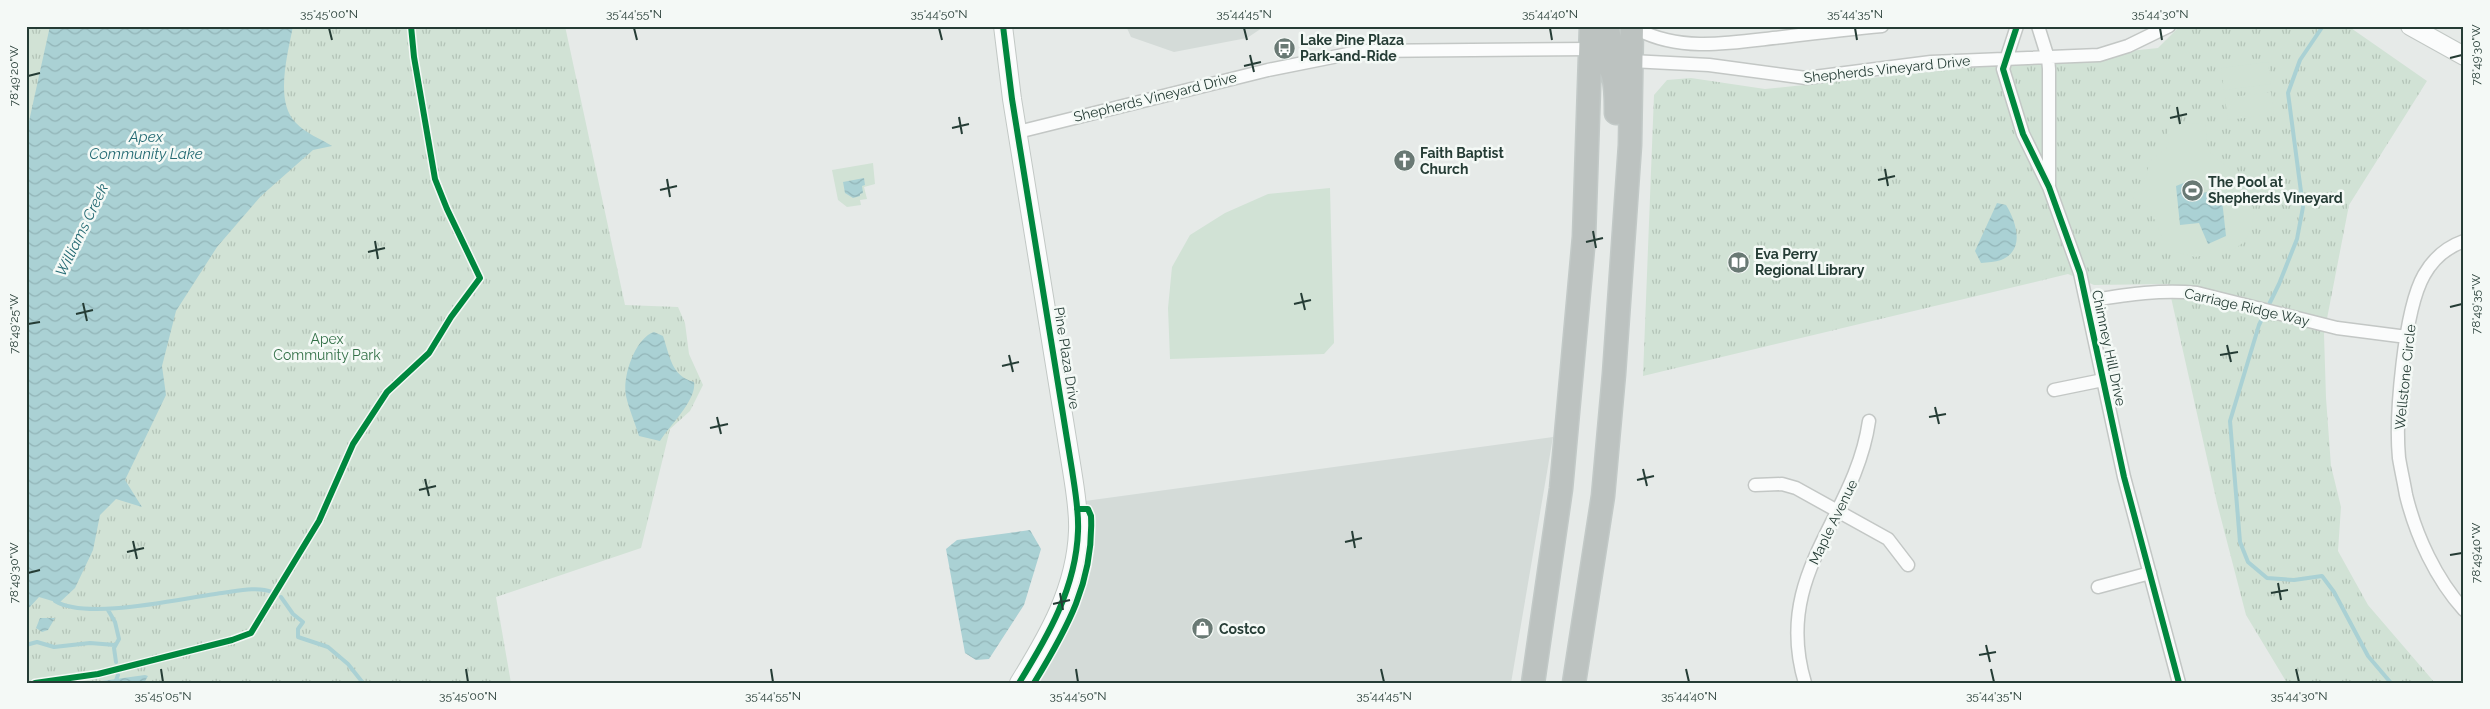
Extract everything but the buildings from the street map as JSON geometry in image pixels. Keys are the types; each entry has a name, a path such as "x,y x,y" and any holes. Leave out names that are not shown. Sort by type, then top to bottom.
{"highway":[{"path":"1533,683 1561,489 1584,237 1591,26"},
{"path":"1607,26 1611,46 1620,57 1631,61"},
{"path":"1574,683 1603,496 1614,374 1620,263 1630,145 1632,26"},
{"path":"1591,49 1606,60 1614,74 1620,263"}],"street":[{"name":"Pine Plaza Drive","path":"1003,26 1072,470 1078,530 1073,571 1063,605 1019,683"},
{"path":"1637,26 1639,30 1650,36 1687,44 1742,41 1882,26"},
{"name":"Chimney Hill Drive","path":"2017,26 2003,69 2024,134 2049,187 2071,246 2087,301 2102,380 2124,477 2179,683"},
{"name":"Chimney Hill Drive","path":"2038,26 2048,58 2049,187"},
{"name":"Shepherds Vineyard Drive","path":"1631,61 1709,64 1806,78 1931,62 2048,58 2108,53 2144,40 2168,26"},
{"path":"2410,26 2464,56"},
{"name":"Shepherds Vineyard Drive","path":"1018,132 1281,66 1363,51 1591,49"},
{"name":"Wellstone Circle","path":"2464,241 2444,252 2425,273 2416,290 2406,337 2398,422 2399,458 2407,497 2430,559 2450,594 2464,610"},
{"name":"Carriage Ridge Way","path":"2087,301 2136,293 2176,291 2198,293 2337,328 2406,337"},
{"path":"2054,390 2102,380"},
{"name":"Maple Avenue","path":"1805,683 1798,653 1797,633 1802,590 1822,539 1856,475 1866,440 1869,421"},
{"path":"1755,485 1782,484 1796,488 1888,539 1908,565"},
{"path":"2098,586 2150,573"}],"shaded area":[{"path":"1126,26 1265,26 1247,38 1174,52 1131,37"},
{"path":"1553,437 1511,683 1026,683 1048,646 1085,501"}],"green space":[{"name":"Apex Community Park","path":"26,26 565,26 625,305 678,307 685,323 689,354 703,385 690,411 670,429 641,548 496,597 511,683 26,683"},
{"path":"2180,26 2348,26 2427,81 2349,205 2324,334 2331,466 2341,507 2338,551 2368,605 2435,683 2287,683 2246,615 2217,503 2168,284 2094,285 2068,274 1643,376 1654,95 1667,80 1691,78 1765,89 2158,48"},
{"path":"2268,62 2271,84 2224,90 2221,68"},
{"path":"2271,92 2274,114 2228,120 2225,98"},
{"name":"The Pool at Shepherds Vineyard","path":"2205,123 2208,151 2237,175 2248,193 2254,211 2251,230 2244,242 2233,250 2195,257 2176,252 2163,239 2149,207 2132,197 2147,174 2149,162 2169,146 2167,125"},
{"path":"873,163 875,184 864,187 867,199 860,200 861,205 847,207 838,200 832,170"},
{"path":"1330,188 1334,343 1324,354 1170,359 1168,308 1172,267 1190,235 1225,213 1268,194"}],"water":[{"name":"Apex Community Lake","path":"50,26 293,26 284,77 284,90 289,114 308,133 332,146 313,150 261,196 217,247 176,311 162,366 166,395 125,480 142,507 116,499 100,515 93,550 75,588 59,603 39,597 27,610 26,135"},
{"path":"864,178 865,185 862,186 863,193 860,196 853,198 845,193 843,182"},
{"path":"2191,180 2199,193 2221,191 2226,236 2208,244 2199,223 2180,225 2176,186"},
{"path":"1997,203 2006,205 2010,212 2017,235 2016,242 2014,249 2009,255 2001,260 1981,263 1975,251"},
{"path":"654,332 663,336 672,364 680,375 694,382 694,389 687,404 660,441 639,436 627,401 625,388 631,359 641,342"},
{"path":"1030,530 1041,549 1024,605 989,659 976,660 965,653 946,549 957,540"},
{"path":"40,618 55,618 48,630 42,632 36,628"},
{"path":"148,676 144,683 87,683"}],"waterway":[{"path":"2323,26 2300,60 2288,93 2303,207 2297,239 2279,284 2259,325 2230,421 2240,542 2248,562 2267,578 2294,580 2322,576 2334,592 2368,656 2391,683"},
{"path":"55,601 70,607 112,609 247,590 260,589 272,592"},
{"path":"281,597 293,614 303,622 298,629 298,637 328,647 348,664 363,683"},
{"name":"Williams Creek","path":"108,610 115,622 119,639 114,648 116,662"},
{"name":"Williams Creek","path":"26,645 37,642 54,647 90,643 115,645"},
{"name":"Williams Creek","path":"115,683 118,675"}],"cycle path":[{"path":"35,683 98,674 232,640 251,633 319,521 353,444 387,392 429,353 451,317 480,278 435,179 414,57 411,26"},
{"path":"1003,26 1012,99 1072,470 1078,523 1076,552 1072,572 1059,611 1019,683"},
{"path":"2017,26 2003,69 2023,134 2049,187 2080,273 2124,477 2179,683"},
{"path":"1034,683 1067,624 1083,583 1091,540 1091,516 1088,509 1077,509"}],"place":[{"name":"Lake Pine Plaza Park-and-Ride","path":"1284,48"},
{"name":"Faith Baptist Church","path":"1404,161"},
{"name":"The Pool at Shepherds Vineyard","path":"2192,190"},
{"name":"Eva Perry Regional Library","path":"1739,262"},
{"name":"Costco","path":"1203,629"}]}
